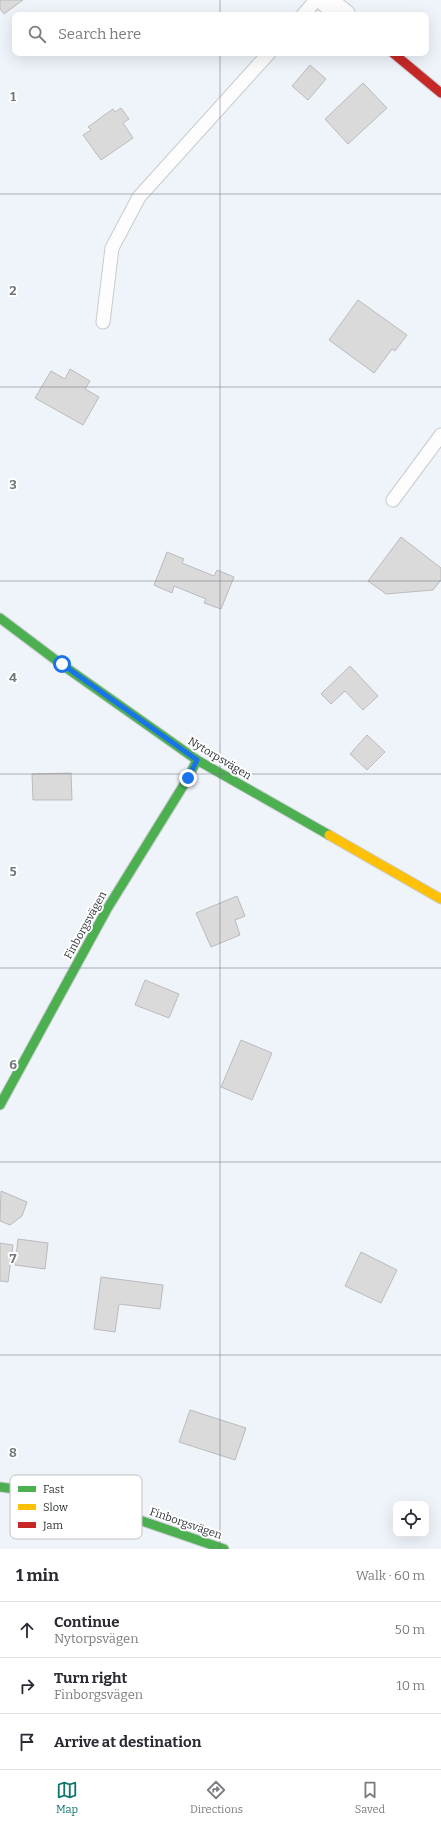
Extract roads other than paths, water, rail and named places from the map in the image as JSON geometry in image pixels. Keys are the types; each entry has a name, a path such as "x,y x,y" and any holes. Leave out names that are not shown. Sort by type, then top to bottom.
{"street":[{"path":"324,0 340,12"},
{"path":"397,56 441,92"},
{"name":"Nytorpsvägen","path":"0,618 197,760 441,899"},
{"name":"Finborgsvägen","path":"0,1105 107,909 188,778 197,760"},
{"name":"Finborgsvägen","path":"0,1487 10,1489"},
{"name":"Finborgsvägen","path":"142,1521 224,1549"}],"lane":[{"path":"306,12 316,0"},
{"path":"103,322 112,248 140,197 266,56"},
{"path":"393,500 441,435"}]}
